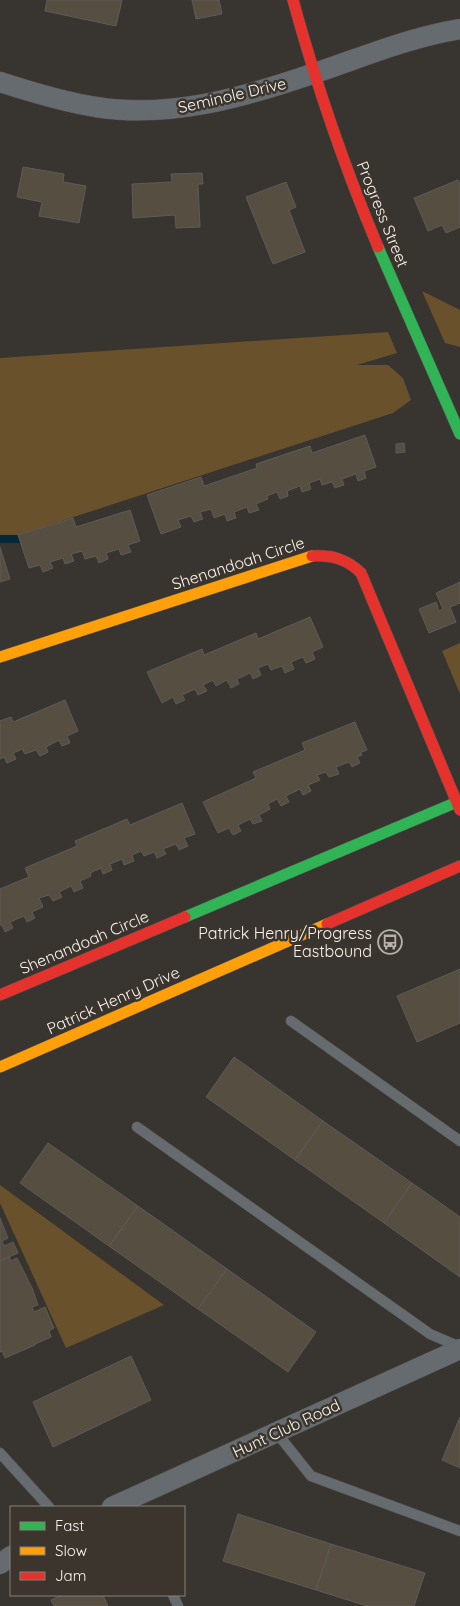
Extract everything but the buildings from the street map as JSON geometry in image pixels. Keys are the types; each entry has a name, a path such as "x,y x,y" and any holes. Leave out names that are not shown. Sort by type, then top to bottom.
{"street":[{"name":"Progress Street","path":"293,0 338,150 460,434"},
{"name":"Seminole Drive","path":"0,82 63,100 97,107 143,110 198,106 264,89 406,41 460,29"},
{"name":"Shenandoah Circle","path":"0,657 311,556 335,556 346,560 361,573 458,806 0,995"},
{"name":"Patrick Henry Drive","path":"0,1067 460,866"},
{"name":"Hunt Club Road","path":"125,1505 276,1432 460,1348"}],"lane":[{"path":"291,1021 460,1141"},
{"path":"137,1128 430,1334 460,1348"},
{"path":"276,1432 311,1476 460,1531"},
{"path":"0,1453 48,1506"}],"shaded area":[{"path":"422,291 460,310 460,347 445,343"},
{"path":"388,332 397,353 357,365 388,365 403,378 411,400 393,413 0,541 0,358"},
{"path":"460,643 460,694 442,651"},
{"path":"0,1185 164,1305 66,1348 0,1203"}],"waterway":[{"path":"0,539 27,539"}],"traffic: fast":[{"path":"378,247 460,434"},
{"path":"185,917 457,802"}],"traffic: slow":[{"path":"0,657 312,556"},
{"path":"0,1067 327,924"}],"traffic: jam":[{"path":"293,0 331,125 378,247"},
{"path":"312,556 326,556 345,561 361,573 460,810"},
{"path":"327,924 460,866"},
{"path":"0,995 185,917"}],"place":[{"name":"Patrick Henry/Progress Eastbound","path":"390,942"}]}
